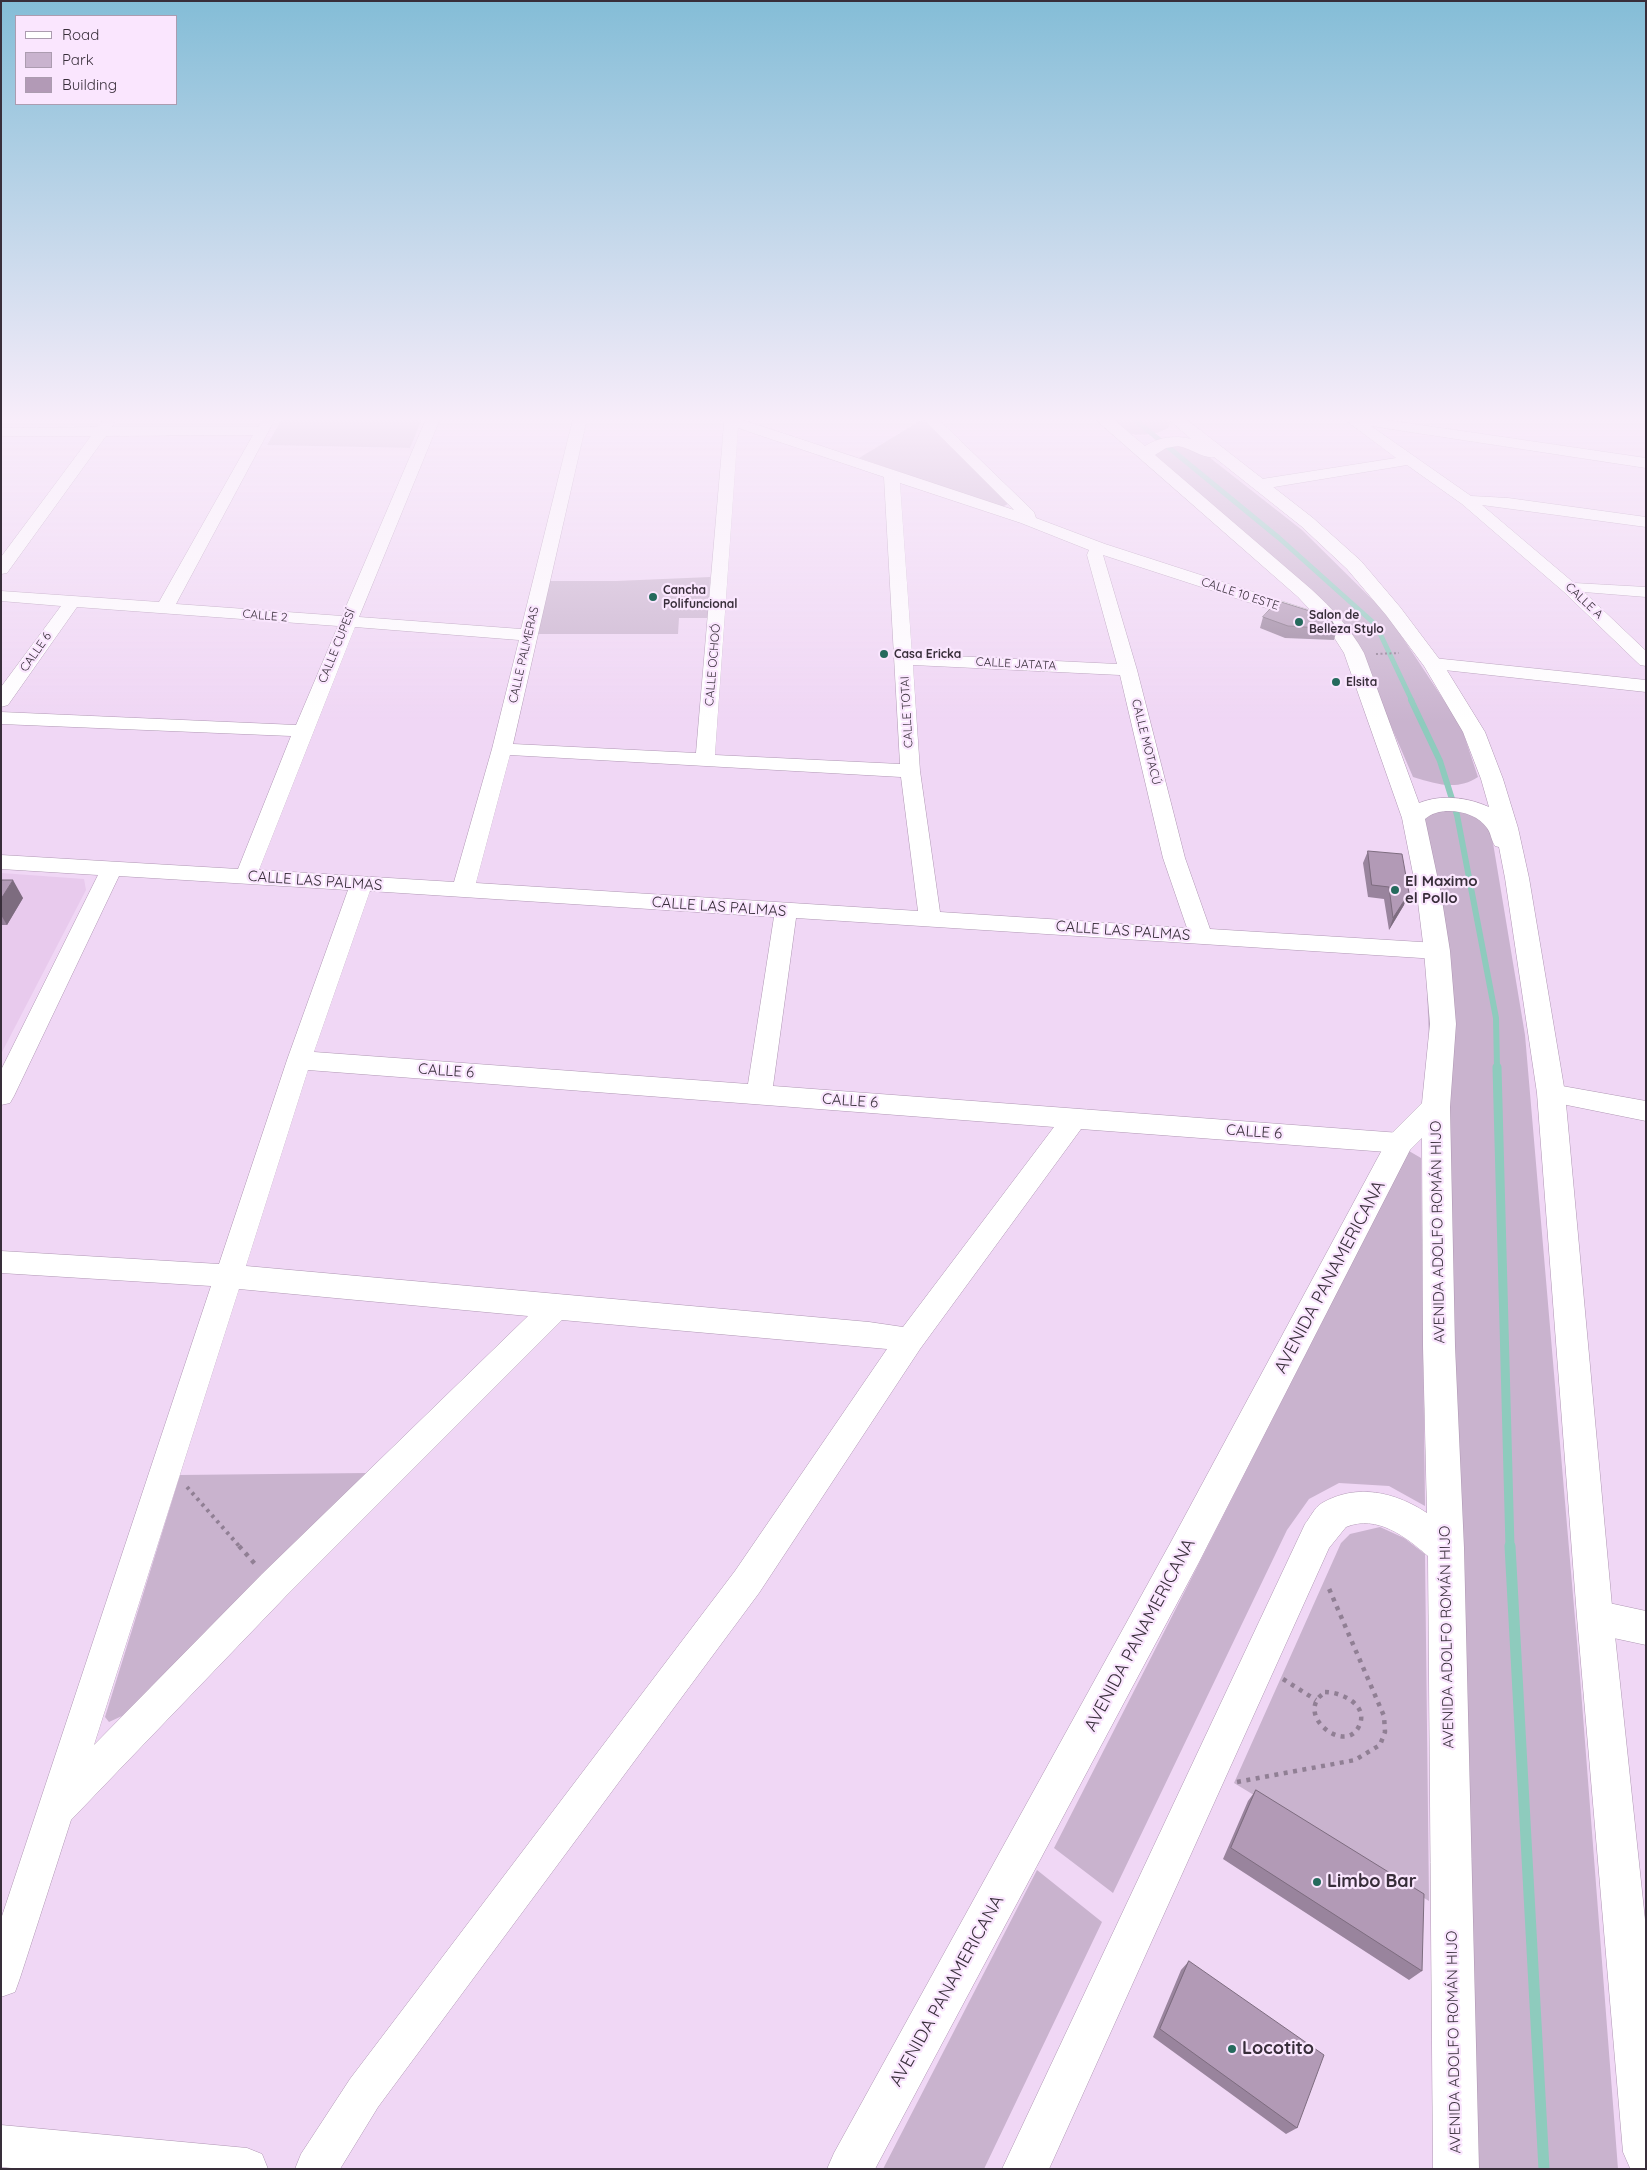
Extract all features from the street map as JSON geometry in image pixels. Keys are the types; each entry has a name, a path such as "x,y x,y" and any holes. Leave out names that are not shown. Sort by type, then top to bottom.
{"main road":[{"name":"AVENIDA ADOLFO ROMÁN HIJO","path":"1222,520 1330,617 1345,635 1354,653 1403,777 1415,816 1437,950 1443,1024 1436,1107 1439,1346 1446,1548 1456,2169"},
{"path":"1304,520 1354,565 1372,585 1433,664 1474,732 1517,878 1551,1094 1595,1617 1646,2152"},
{"path":"1403,777 1430,791 1448,794 1467,794 1478,791 1489,783"},
{"path":"1415,816 1433,806 1448,805 1469,808 1482,813 1494,821 1501,830 1508,862 1517,878"},
{"name":"AVENIDA PANAMERICANA","path":"850,2169 1181,1561 1400,1142 1436,1107"},
{"path":"1024,2169 1317,1536 1333,1516 1350,1509 1374,1506 1400,1515 1422,1527 1446,1548"}],"street":[{"path":"1,569 37,520"},
{"path":"165,608 215,520"},
{"name":"CALLE CUPESÍ","path":"246,875 302,731 390,520"},
{"name":"CALLE PALMERAS","path":"463,890 502,749 556,520"},
{"name":"CALLE OCHOÓ","path":"705,760 724,520"},
{"name":"CALLE TOTAI","path":"895,520 910,771 930,918"},
{"name":"CALLE 10 ESTE","path":"1028,520 1099,548 1314,617 1330,617"},
{"name":"CALLE A","path":"1490,520 1570,588 1646,661"},
{"path":"1633,520 1646,522"},
{"name":"CALLE MOTACÚ","path":"1099,548 1095,554 1128,670 1174,858 1201,936"},
{"path":"1570,588 1582,586 1646,592"},
{"name":"CALLE 2","path":"1,596 529,635"},
{"name":"CALLE 6","path":"1,701 72,602"},
{"name":"CALLE JATATA","path":"904,658 1128,670"},
{"path":"1433,664 1646,686"},
{"path":"1,718 302,731"},
{"path":"502,749 910,771"},
{"name":"CALLE LAS PALMAS","path":"1,862 246,875 361,885 1437,950"},
{"path":"1,1096 112,868"},
{"path":"1,1978 299,1060 361,885"},
{"path":"759,1095 786,911"},
{"name":"CALLE 6","path":"299,1060 1400,1142"},
{"path":"1551,1094 1646,1110"},
{"path":"316,2169 364,2093 747,1582 910,1340 1075,1118"},
{"path":"1,1262 230,1276 869,1334 910,1340"},
{"path":"57,1810 274,1585 556,1307"},
{"path":"1595,1617 1646,1628"},
{"path":"1,2146 248,2169"}],"path":[{"path":"1373,654 1403,653"},
{"path":"168,1466 274,1585"},
{"path":"1210,1768 1234,1783 1356,1760 1380,1745 1384,1732 1384,1716 1325,1580 1302,1569"},
{"path":"1257,1668 1281,1678 1316,1700"},
{"path":"1332,1691 1339,1692 1352,1700 1357,1707 1360,1721 1354,1733 1340,1737 1325,1730 1316,1716 1316,1700 1326,1692 1332,1691"}],"shaded area":[{"path":"1,873 84,879 86,890 1,1054"}],"green space":[{"path":"1221,520 1290,520 1302,530 1387,614 1461,726 1478,777 1462,784 1446,785 1413,777 1359,652"},
{"path":"710,577 709,618 679,618 678,634 536,634 550,581 616,581"},
{"path":"1463,809 1490,825 1525,1035 1580,1677 1618,2169 1474,2169 1420,814"},
{"path":"1409,1151 1421,1158 1425,1506 1389,1486 1339,1483 1309,1499 1287,1530 1113,1893 1054,1848"},
{"path":"367,1473 122,1716 109,1722 105,1717 180,1475"},
{"path":"1380,1527 1404,1538 1425,1554 1429,1901 1234,1783 1341,1543 1350,1534"},
{"path":"1037,1870 1102,1922 984,2169 883,2169"}],"building":[{"path":"1278,601 1329,617 1337,629 1288,626 1263,617"},
{"path":"1368,851 1402,854 1409,893 1393,918 1389,887 1372,885"},
{"path":"1,880 13,880 1,899"},
{"name":"Limbo Bar","path":"1256,1790 1424,1894 1422,1971 1231,1848"},
{"name":"Locotito","path":"1189,1961 1324,2055 1297,2128 1160,2029"}],"waterway":[{"path":"1257,520 1376,625 1412,701"},
{"path":"1411,700 1440,761 1457,815 1496,1018 1497,1068"},
{"path":"1497,1067 1510,1547"},
{"path":"1510,1546 1544,2169"}],"place":[{"name":"Cancha Polifuncional","path":"653,597"},
{"name":"Salon de Belleza Stylo","path":"1299,622"},
{"name":"Casa Ericka","path":"884,654"},
{"name":"Elsita","path":"1336,682"},
{"name":"El Maximo el Pollo","path":"1395,890"},
{"name":"Limbo Bar","path":"1317,1882"},
{"name":"Locotito","path":"1232,2049"}]}
